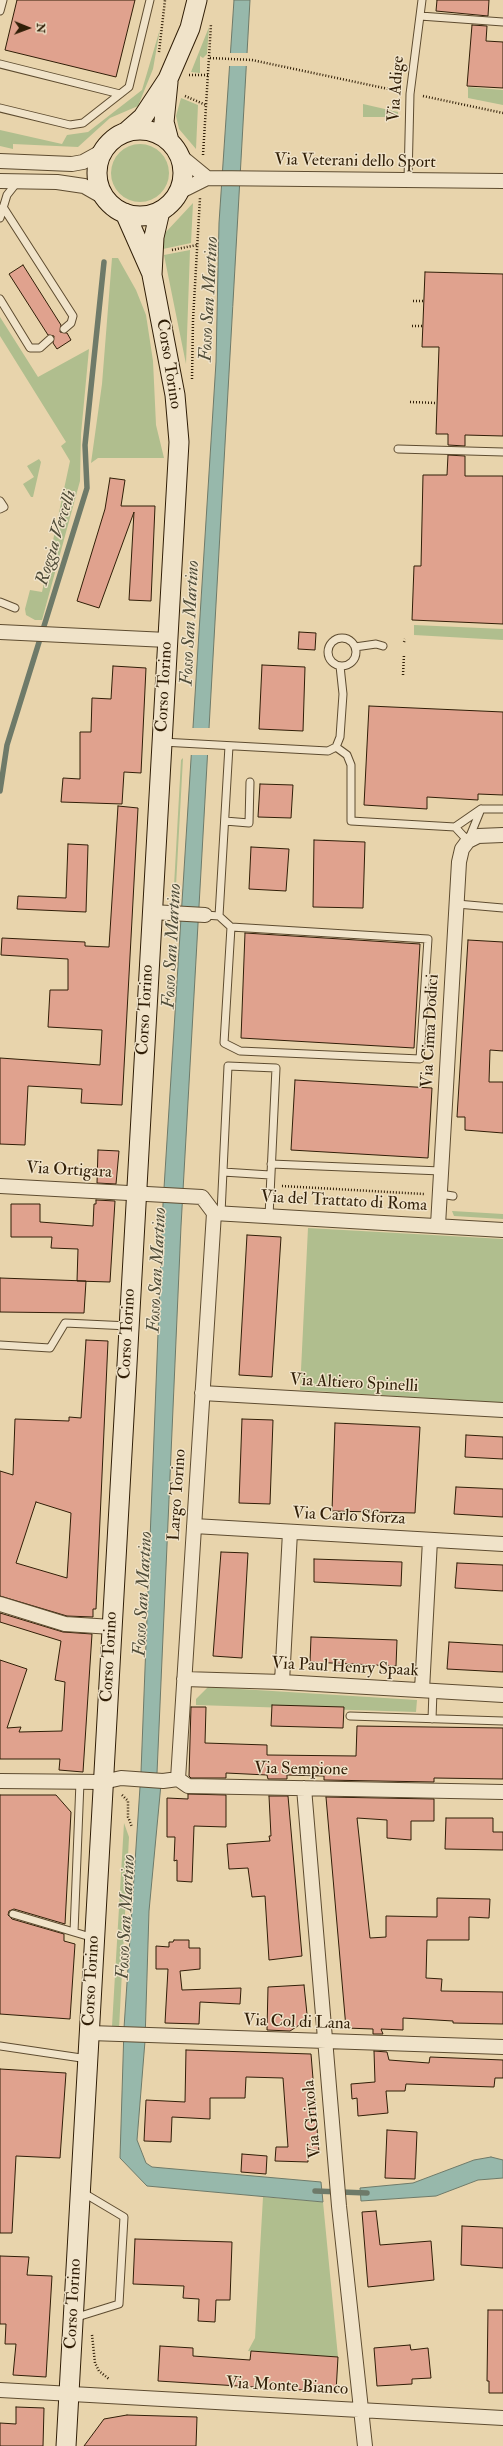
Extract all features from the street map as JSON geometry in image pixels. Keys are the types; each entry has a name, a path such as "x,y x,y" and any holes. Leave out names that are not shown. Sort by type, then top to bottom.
{"main road":[{"path":"177,84 126,132 113,139 103,152 97,175 105,198 112,206 125,213 138,216 160,211 171,203 179,192 183,173 182,150 164,122 177,84 197,0"},
{"path":"126,132 138,130 150,131 182,150"},
{"name":"Corso Torino","path":"152,275 154,237 160,211"},
{"name":"Corso Torino","path":"66,2446 90,2033 102,1782 179,442 174,395 152,275 125,213"}],"street":[{"path":"182,150 209,177"},
{"path":"0,161 72,164 83,162 103,152"},
{"name":"Via Veterani dello Sport","path":"179,192 209,177 503,182"},
{"path":"0,181 57,182 84,186 105,198"},
{"path":"0,632 167,640"},
{"path":"468,841 478,836 503,835"},
{"name":"Via Cima Dodici","path":"438,1225 446,1195 441,1170 459,862 462,849 468,841"},
{"path":"152,912 204,915"},
{"name":"Via Ortigara","path":"0,1186 136,1192 202,1197 217,1213"},
{"name":"Via del Trattato di Roma","path":"217,1213 503,1230"},
{"name":"Largo Torino","path":"178,1779 202,1393 217,1213"},
{"name":"Via Altiero Spinelli","path":"202,1393 503,1410"},
{"name":"Via Carlo Sforza","path":"194,1526 503,1544"},
{"path":"282,1682 290,1532"},
{"path":"427,1690 430,1540"},
{"path":"0,1604 65,1624 112,1627"},
{"name":"Via Paul Henry Spaak","path":"184,1679 282,1682 503,1695"},
{"name":"Via Sempione","path":"0,1782 102,1782 121,1778 163,1781 178,1779 188,1786 503,1792"},
{"name":"Via Grivola","path":"304,1788 336,2182 365,2446"},
{"name":"Via Col di Lana","path":"90,2033 503,2047"},
{"name":"Via Monte Bianco","path":"0,2390 503,2418"}],"lane":[{"path":"0,11 3,0"},
{"path":"0,108 70,125 83,123 129,87 150,0"},
{"name":"Via Adige","path":"408,180 410,94 422,0"},
{"path":"420,16 503,22"},
{"path":"0,64 120,94"},
{"path":"0,218 7,196 18,181"},
{"path":"4,207 73,316 71,322 64,329"},
{"path":"0,299 30,348 40,348 50,339"},
{"path":"398,449 503,452"},
{"path":"0,501 4,507 0,509"},
{"path":"0,602 15,608"},
{"path":"162,742 328,751 336,746 340,737 343,694 340,666 330,658 329,646 333,641 345,638 350,640 355,647 355,657 352,662 340,666"},
{"path":"355,647 376,644 383,646"},
{"path":"219,916 229,746"},
{"path":"336,746 347,755 351,765 351,821 455,827 481,809 503,809"},
{"path":"225,821 248,823 250,782"},
{"path":"455,827 468,841 481,809"},
{"path":"457,904 503,908"},
{"path":"204,915 219,916 231,928 428,939 420,1059 240,1051 224,1043 231,928"},
{"path":"217,1213 223,1172 228,1066 276,1068 268,1216"},
{"path":"271,1164 441,1170"},
{"path":"223,1172 270,1175"},
{"path":"0,1345 50,1348 65,1323 129,1326"},
{"path":"427,1690 432,1719"},
{"path":"350,1716 503,1721"},
{"path":"74,1932 80,1782"},
{"path":"13,1914 94,1938"},
{"path":"0,2046 88,2059"},
{"path":"74,2318 119,2304 124,2217 80,2192"}],"path":[{"path":"158,59 165,0"},
{"path":"182,150 203,156 210,58 210,20 206,26"},
{"path":"210,58 252,60 398,91"},
{"path":"190,68 187,75 177,84 206,105"},
{"path":"187,75 208,75"},
{"path":"423,96 503,113"},
{"path":"192,385 192,320 200,193"},
{"path":"167,251 197,245"},
{"path":"413,301 424,301"},
{"path":"412,326 423,326"},
{"path":"410,402 437,403"},
{"path":"403,675 404,655"},
{"path":"279,1186 424,1194"},
{"path":"120,1794 128,1801 128,1817 132,1827"},
{"path":"92,2333 95,2363 99,2371 107,2379 112,2380"}],"green space":[{"path":"209,27 207,54 203,58 200,56 200,73 191,72"},
{"path":"160,29 153,69 138,106 110,118 78,147 13,144 13,149 0,146 0,130 62,144 67,135 88,132 142,90"},
{"path":"468,87 503,90 503,105 468,98"},
{"path":"181,98 198,105 196,149 179,129 176,116"},
{"path":"363,104 398,112 398,117 363,117"},
{"path":"134,144 146,144 161,152 169,167 169,179 161,194 146,202 134,202 119,194 111,179 111,167 119,152"},
{"path":"193,203 191,243 163,249 165,233"},
{"path":"190,250 186,364 164,255"},
{"path":"112,258 118,258 136,290 146,315 153,361 156,425 164,458 98,458 91,463 102,384"},
{"path":"0,317 38,377 89,349 81,434 80,481 42,620 35,620 26,615 25,609 30,590 42,592 70,461 61,446 66,442 0,336"},
{"path":"39,459 41,462 33,497 31,497 23,484 34,477 27,466"},
{"path":"414,625 503,629 503,640 414,635"},
{"path":"183,758 175,904 173,904 181,760"},
{"path":"452,1211 503,1214 503,1219 454,1216"},
{"path":"308,1228 503,1239 503,1403 300,1390"},
{"path":"208,1687 417,1700 416,1712 196,1705 196,1699"},
{"path":"124,1823 129,1837 119,2029 112,2026"},
{"path":"263,2197 323,2202 338,2357 248,2351 255,2338"}],"shaded area":[{"path":"234,0 250,0 181,1226 157,1773 161,1784 149,1911 145,2041 137,2140 146,2163 152,2167 321,2182 323,2202 147,2186 120,2158 124,2028 141,1772 163,1204 216,362 219,223"},
{"path":"491,2157 503,2160 503,2178 478,2180 436,2196 361,2201 360,2188 413,2183 474,2160"}],"pier":[{"path":"229,53 249,53 248,66 228,66"},
{"path":"190,728 211,728 209,755 188,755"}],"building":[{"path":"17,0 135,0 116,77 5,50"},
{"path":"437,0 489,0 488,16 436,11"},
{"path":"472,25 487,26 486,41 503,42 503,88 467,86"},
{"path":"23,265 61,325 60,332 67,333 71,340 57,349 53,343 54,336 48,335 9,274"},
{"path":"425,272 503,274 503,436 465,435 465,446 448,445 448,434 436,434 439,347 422,347"},
{"path":"448,455 465,456 465,476 503,476 503,624 412,620 414,566 421,566 423,475 447,475"},
{"path":"110,478 125,480 121,506 155,506 151,601 129,600 134,512 99,608 77,601 105,509"},
{"path":"299,632 316,633 315,650 298,649"},
{"path":"262,665 305,667 303,731 259,729"},
{"path":"113,666 146,668 141,773 124,772 122,804 61,802 63,778 80,779 80,732 91,732 92,698 111,699"},
{"path":"369,706 503,712 503,795 478,794 478,800 427,797 427,809 364,805"},
{"path":"260,784 293,785 291,818 258,817"},
{"path":"118,806 138,808 122,1105 81,1103 82,1089 28,1086 25,1145 0,1144 0,1058 100,1065 102,1030 48,1027 50,990 68,990 68,959 1,955 2,938 85,942 85,946 109,947"},
{"path":"314,840 365,842 363,908 313,907"},
{"path":"68,844 88,845 86,912 17,909 18,896 66,898"},
{"path":"251,847 289,849 286,891 249,889"},
{"path":"245,933 420,944 414,1048 241,1038"},
{"path":"468,940 503,942 503,1051 490,1050 489,1082 503,1082 503,1133 465,1130 465,1117 457,1117"},
{"path":"295,1080 432,1088 428,1158 291,1150"},
{"path":"98,1150 119,1151 116,1184 97,1183"},
{"path":"96,1200 115,1201 110,1282 77,1281 78,1249 51,1248 52,1237 11,1237 11,1204 40,1204 40,1222 93,1226 94,1204 96,1204"},
{"path":"247,1235 281,1237 272,1377 239,1375"},
{"path":"0,1278 86,1281 84,1313 0,1312"},
{"path":"86,1340 108,1341 96,1609 93,1609 93,1617 67,1616 0,1596 0,1471 13,1475 15,1419 69,1421 69,1417 81,1418","holes":["36,1502 71,1513 67,1578 16,1563"]},
{"path":"242,1419 273,1420 270,1504 239,1503"},
{"path":"335,1423 420,1427 415,1513 332,1511"},
{"path":"466,1435 503,1437 503,1459 465,1457"},
{"path":"456,1487 503,1489 503,1517 454,1514"},
{"path":"221,1552 248,1553 242,1658 213,1656"},
{"path":"314,1559 402,1562 401,1586 314,1582"},
{"path":"457,1563 503,1565 503,1591 455,1588"},
{"path":"0,1613 63,1632 92,1634 83,1772 59,1770 60,1759 0,1759 0,1660 27,1669 7,1728 21,1727 19,1732 62,1731 65,1682 55,1680 61,1641 0,1622"},
{"path":"311,1637 397,1640 396,1666 310,1662"},
{"path":"449,1642 503,1645 503,1672 447,1669"},
{"path":"272,1705 344,1707 343,1728 271,1726"},
{"path":"191,1707 206,1707 205,1743 267,1745 267,1755 356,1756 357,1726 503,1728 503,1779 434,1778 434,1782 324,1780 324,1776 287,1775 287,1779 268,1779 267,1775 226,1773 226,1778 191,1778 189,1776"},
{"path":"188,1794 226,1795 226,1827 194,1826 192,1882 177,1881 177,1860 174,1861 175,1837 167,1837 167,1798 188,1799"},
{"path":"0,1795 56,1795 71,1812 65,1924 14,1909 9,1911 8,1915 12,1919 64,1934 64,1941 75,1944 70,2019 0,2014"},
{"path":"269,1796 288,1796 302,1956 269,1960 265,1896 252,1897 248,1868 229,1869 227,1844 270,1841"},
{"path":"326,1797 434,1799 434,1821 411,1821 411,1840 387,1838 387,1820 357,1818 370,1938 386,1937 386,1916 437,1917 437,1898 490,1899 489,1918 469,1917 469,1940 427,1940 426,1978 442,1979 441,1991 503,1992 503,2024 453,2023 453,2021 403,2018 403,2030 381,2029 383,2034 373,2034 373,2029 346,2028"},
{"path":"446,1818 493,1818 493,1832 503,1832 503,1850 445,1849"},
{"path":"174,1940 189,1940 189,1948 200,1948 200,1969 180,1971 182,1990 241,1988 240,2004 200,2002 199,2024 165,2023 168,1969 156,1969 156,1946 169,1947 169,1942 173,1942"},
{"path":"304,1985 307,2014 304,2022 290,2031 267,2030 268,1987"},
{"path":"186,2050 311,2054 319,2153 308,2153 308,2162 275,2161 276,2147 288,2147 283,2078 246,2077 245,2098 210,2098 210,2119 172,2117 171,2142 144,2141 146,2100 185,2102"},
{"path":"374,2051 387,2052 389,2060 429,2063 430,2057 503,2060 503,2078 495,2078 494,2087 406,2084 405,2091 386,2091 388,2113 358,2116 357,2098 352,2099 351,2084 375,2082"},
{"path":"0,2069 66,2073 60,2158 16,2156 12,2233 0,2233"},
{"path":"387,2130 417,2132 415,2179 385,2178"},
{"path":"242,2154 267,2156 266,2174 241,2172"},
{"path":"376,2211 380,2245 431,2241 434,2280 368,2287 362,2212"},
{"path":"462,2226 503,2228 503,2268 461,2265"},
{"path":"135,2239 232,2242 230,2300 216,2300 215,2322 198,2321 199,2299 183,2298 184,2286 133,2284"},
{"path":"0,2256 29,2257 27,2275 52,2276 46,2377 13,2375 16,2344 5,2344 6,2324 0,2324"},
{"path":"488,2310 503,2310 503,2393 489,2393 489,2381 487,2381"},
{"path":"410,2345 411,2350 428,2348 431,2378 412,2379 412,2384 377,2386 374,2348"},
{"path":"160,2346 193,2348 193,2356 250,2360 251,2351 338,2357 336,2392 158,2381"},
{"path":"16,2407 44,2408 43,2446 0,2446 0,2423 16,2424"},
{"path":"127,2415 197,2417 196,2446 84,2446 104,2419"}],"waterway":[{"name":"Roggia Vercelli","path":"0,791 7,745 87,488 85,445 104,262"},
{"name":"Fosso San Martino","path":"315,2191 367,2193"}]}
